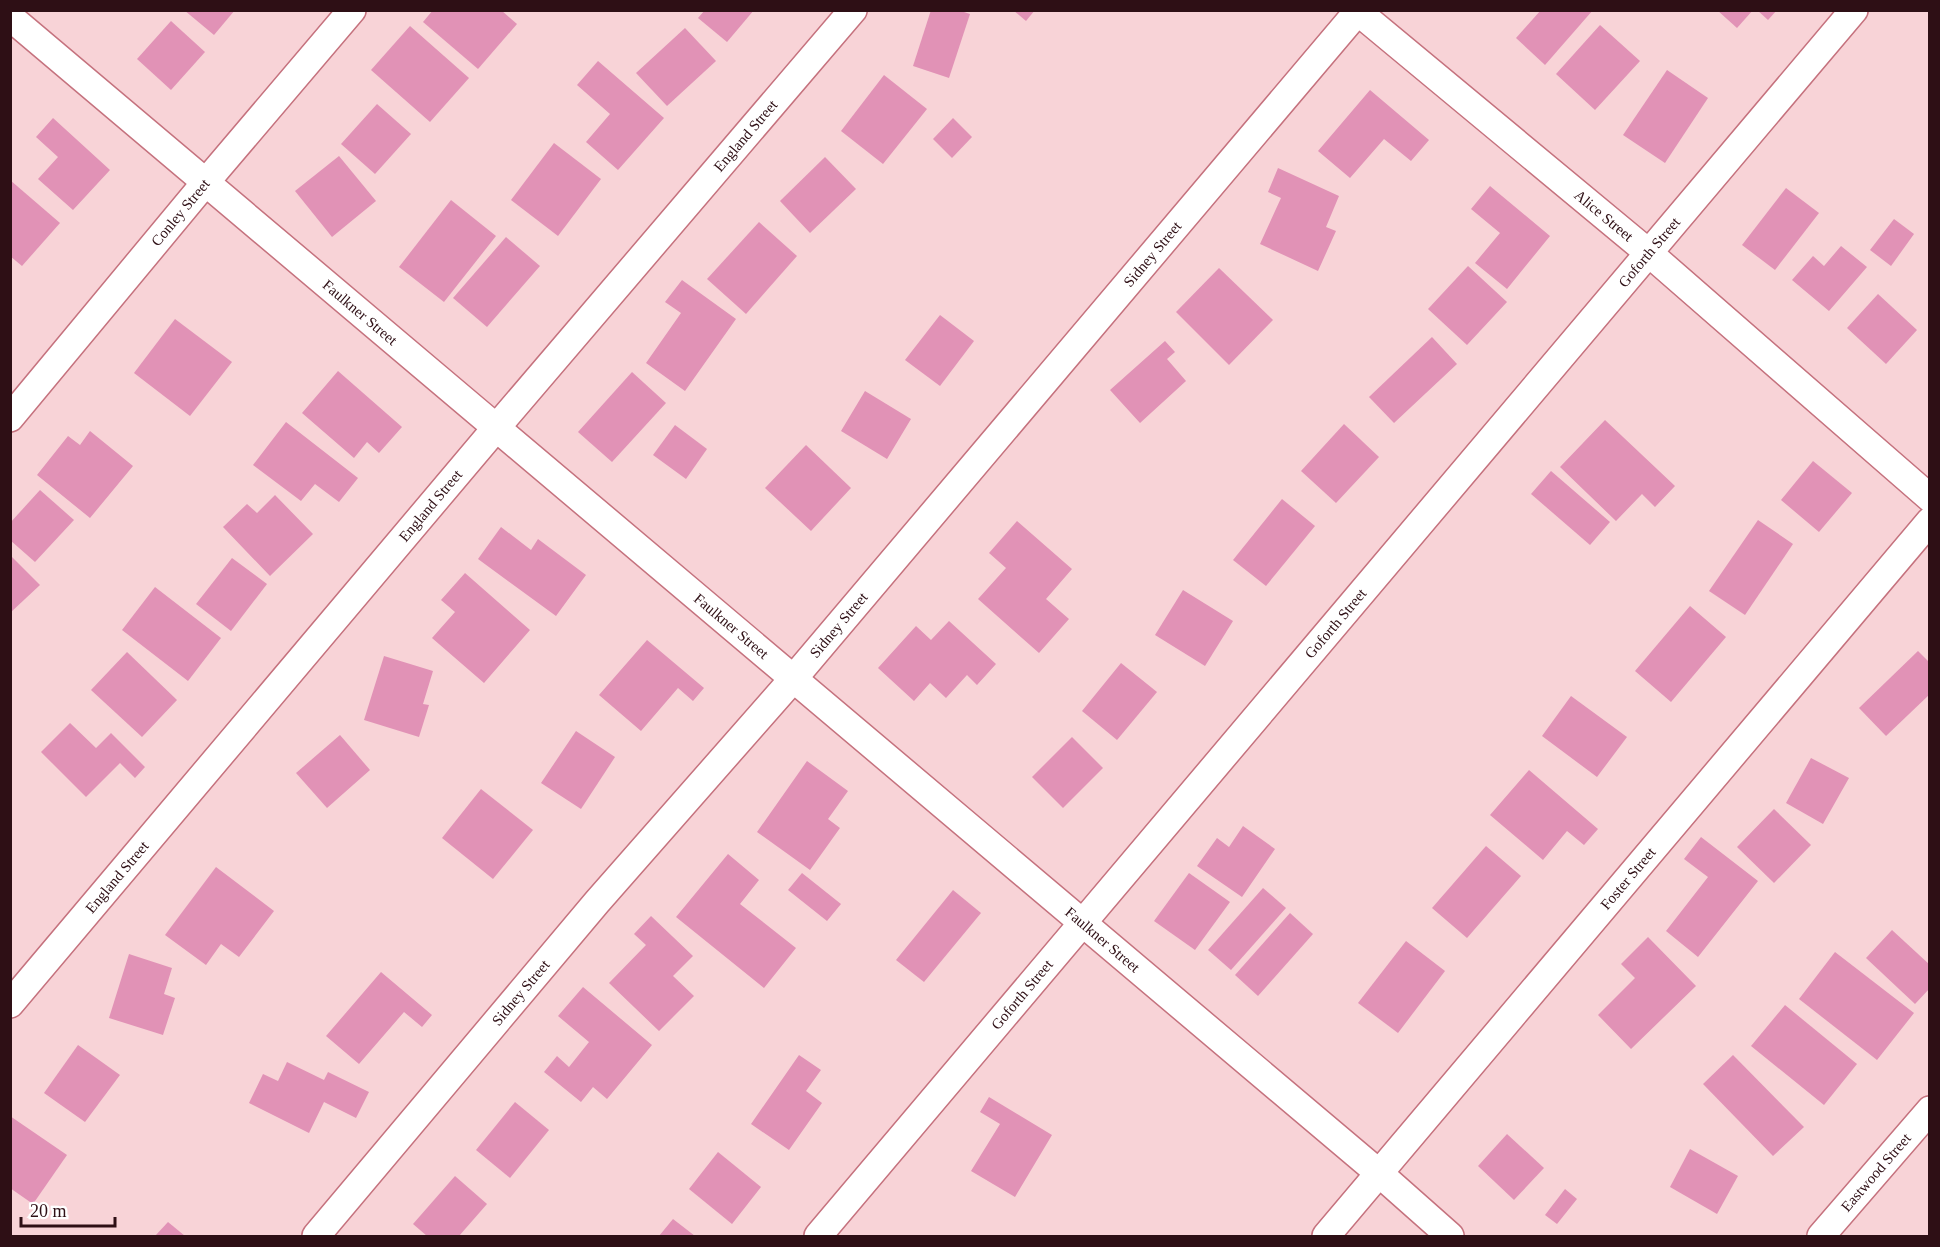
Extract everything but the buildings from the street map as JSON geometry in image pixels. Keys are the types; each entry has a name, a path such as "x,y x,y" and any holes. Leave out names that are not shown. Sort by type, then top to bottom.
{"street":[{"name":"Conley Street","path":"10,418 352,10"},
{"name":"England Street","path":"10,1004 496,428 853,10"},
{"name":"Goforth Street","path":"818,1236 1854,10"},
{"name":"Alice Street","path":"1358,11 1650,254 1929,498"},
{"name":"Sidney Street","path":"316,1236 597,902 793,679 1358,11"},
{"name":"Faulkner Street","path":"10,17 1380,1174 1450,1236"},
{"name":"Foster Street","path":"1326,1236 1929,521"},
{"name":"Eastwood Street","path":"1821,1236 1929,1110"}]}
